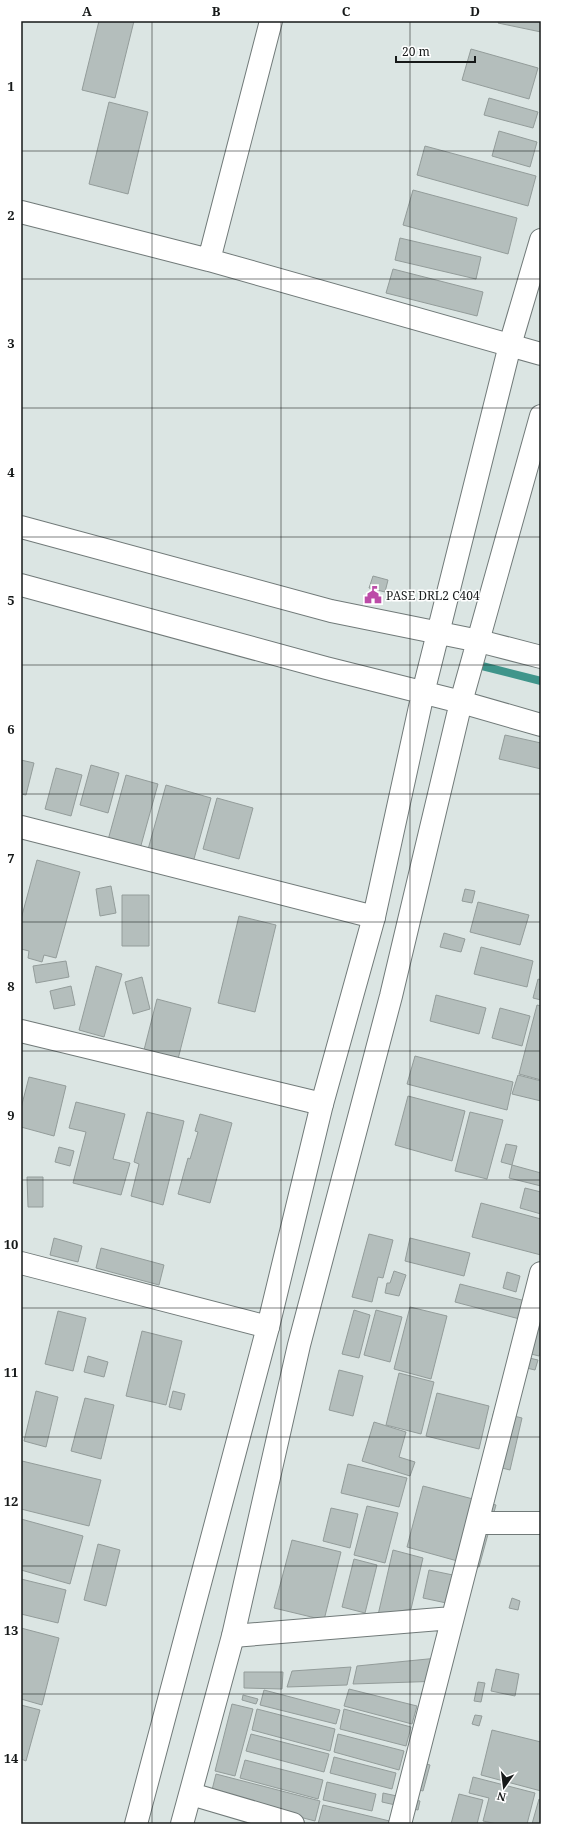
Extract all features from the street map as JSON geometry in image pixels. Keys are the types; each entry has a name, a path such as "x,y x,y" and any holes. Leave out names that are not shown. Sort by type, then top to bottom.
{"street":[{"path":"209,260 270,21"},
{"path":"21,212 209,260 541,354"},
{"path":"136,1824 268,1327 322,1104 374,917 423,693 510,345 541,240"},
{"path":"182,1824 233,1636 299,1345 392,996 461,702 541,416"},
{"path":"21,527 331,611 478,641 541,657"},
{"path":"21,585 461,702 541,725"},
{"path":"21,827 374,917"},
{"path":"21,1031 322,1104"},
{"path":"21,1263 268,1327"},
{"path":"400,1824 541,1273"},
{"path":"477,1523 541,1523"},
{"path":"233,1636 452,1618"},
{"path":"191,1794 293,1824"}],"building":[{"path":"99,21 134,21 115,98 82,90"},
{"path":"499,21 541,21 541,32 498,23"},
{"path":"471,49 538,68 529,99 462,80"},
{"path":"489,98 538,112 533,128 484,115"},
{"path":"109,102 148,112 128,194 89,184"},
{"path":"499,131 537,142 530,167 492,156"},
{"path":"425,146 536,176 528,206 417,175"},
{"path":"413,190 517,218 508,254 403,225"},
{"path":"400,238 481,257 476,279 395,260"},
{"path":"393,269 483,292 477,316 386,293"},
{"path":"373,576 388,580 385,592 369,588"},
{"path":"505,735 541,743 541,769 499,759"},
{"path":"21,760 34,763 26,795 21,794"},
{"path":"91,765 119,773 108,813 80,805"},
{"path":"56,768 82,775 71,816 45,809"},
{"path":"126,775 158,784 140,849 108,840"},
{"path":"166,785 211,798 192,866 147,853"},
{"path":"217,798 253,808 239,859 203,849"},
{"path":"37,860 80,872 56,958 44,955 42,962 28,958 29,951 21,949 21,919"},
{"path":"111,886 116,913 100,916 96,889"},
{"path":"465,889 475,891 472,903 462,901"},
{"path":"122,895 149,895 149,946 122,946"},
{"path":"478,902 529,915 520,945 470,932"},
{"path":"239,916 276,925 255,1012 218,1003"},
{"path":"444,933 465,939 461,952 440,947"},
{"path":"481,947 533,961 527,987 474,974"},
{"path":"66,961 69,977 36,983 33,966"},
{"path":"96,966 122,974 104,1037 79,1030"},
{"path":"142,977 150,1009 133,1014 125,982"},
{"path":"538,979 541,980 541,1000 533,998"},
{"path":"71,986 75,1005 54,1009 50,991"},
{"path":"436,995 486,1008 479,1034 430,1021"},
{"path":"157,999 191,1008 178,1059 144,1050"},
{"path":"537,1005 541,1006 541,1080 519,1074"},
{"path":"500,1008 530,1016 522,1046 492,1038"},
{"path":"415,1056 513,1082 507,1110 407,1084"},
{"path":"518,1075 541,1081 541,1101 512,1094"},
{"path":"29,1077 66,1086 54,1136 21,1127 21,1108"},
{"path":"408,1096 465,1111 452,1161 395,1145"},
{"path":"76,1102 125,1114 113,1159 130,1163 121,1195 73,1183 86,1132 69,1128"},
{"path":"147,1112 184,1121 163,1205 131,1196 139,1164 134,1162"},
{"path":"470,1112 503,1120 487,1179 455,1171"},
{"path":"200,1114 232,1123 210,1203 178,1194 188,1158 190,1159 198,1132 195,1131"},
{"path":"506,1144 517,1146 512,1165 501,1162"},
{"path":"59,1147 74,1151 70,1166 55,1162"},
{"path":"512,1165 541,1173 541,1186 509,1178"},
{"path":"27,1177 43,1177 43,1207 28,1207"},
{"path":"525,1188 541,1192 541,1214 520,1208"},
{"path":"481,1203 541,1219 541,1255 472,1237"},
{"path":"369,1234 393,1240 383,1278 378,1277 372,1302 352,1297"},
{"path":"54,1238 82,1246 78,1262 50,1255"},
{"path":"410,1238 470,1253 464,1276 405,1261"},
{"path":"101,1248 164,1265 159,1285 96,1268"},
{"path":"394,1271 406,1275 399,1296 385,1293 387,1283 390,1283"},
{"path":"507,1272 520,1276 516,1292 503,1288"},
{"path":"460,1284 541,1305 541,1350 539,1356 523,1352 531,1322 455,1302"},
{"path":"410,1307 447,1316 431,1379 394,1369"},
{"path":"354,1310 370,1315 359,1358 342,1354"},
{"path":"376,1310 402,1317 390,1362 364,1355"},
{"path":"58,1311 86,1318 73,1371 45,1364"},
{"path":"142,1331 182,1341 166,1405 126,1396"},
{"path":"512,1354 538,1360 535,1370 510,1364"},
{"path":"88,1356 108,1362 104,1377 84,1372"},
{"path":"339,1370 363,1376 353,1416 329,1410"},
{"path":"399,1373 434,1382 421,1434 386,1425"},
{"path":"36,1391 58,1397 46,1447 24,1441"},
{"path":"173,1391 185,1394 181,1410 169,1407"},
{"path":"437,1393 489,1406 479,1449 426,1436"},
{"path":"85,1398 114,1405 101,1459 71,1451"},
{"path":"494,1411 522,1418 510,1470 482,1463"},
{"path":"374,1422 406,1432 399,1457 415,1462 410,1476 362,1461"},
{"path":"22,1461 101,1480 89,1526 21,1509"},
{"path":"348,1464 407,1478 399,1507 341,1493"},
{"path":"423,1486 496,1505 479,1567 407,1547"},
{"path":"367,1506 398,1513 385,1563 354,1555"},
{"path":"331,1508 358,1514 350,1548 323,1541"},
{"path":"21,1519 83,1536 70,1584 21,1570"},
{"path":"292,1540 341,1552 324,1620 274,1608"},
{"path":"98,1544 120,1550 106,1606 84,1600"},
{"path":"393,1550 423,1558 411,1609 378,1615"},
{"path":"354,1559 377,1565 365,1613 342,1607"},
{"path":"429,1570 472,1579 465,1607 423,1598"},
{"path":"21,1579 66,1590 58,1623 21,1614"},
{"path":"512,1598 520,1601 518,1610 509,1608"},
{"path":"21,1628 59,1638 42,1705 21,1699"},
{"path":"448,1657 443,1681 353,1684 357,1666"},
{"path":"351,1667 347,1685 287,1687 292,1671"},
{"path":"496,1669 519,1674 515,1696 491,1691"},
{"path":"244,1672 283,1672 282,1689 244,1688"},
{"path":"478,1682 485,1683 481,1702 474,1701"},
{"path":"349,1689 417,1706 412,1724 344,1706"},
{"path":"264,1690 340,1710 336,1724 260,1705"},
{"path":"243,1695 258,1699 256,1704 242,1700"},
{"path":"232,1704 253,1709 235,1776 215,1771"},
{"path":"21,1705 40,1710 26,1761 21,1759"},
{"path":"257,1709 335,1729 330,1751 252,1730"},
{"path":"344,1709 411,1727 406,1746 340,1729"},
{"path":"475,1715 482,1716 479,1726 472,1724"},
{"path":"492,1730 541,1742 541,1791 481,1775"},
{"path":"251,1734 329,1754 324,1772 246,1751"},
{"path":"338,1734 404,1751 399,1770 334,1752"},
{"path":"334,1757 396,1773 392,1789 330,1773"},
{"path":"245,1760 323,1780 318,1799 240,1778"},
{"path":"412,1760 430,1765 423,1791 405,1786"},
{"path":"216,1774 320,1801 315,1821 211,1794"},
{"path":"473,1777 535,1793 527,1824 497,1824 483,1821 489,1798 469,1793"},
{"path":"327,1782 376,1794 372,1811 323,1800"},
{"path":"383,1793 420,1801 418,1810 382,1802"},
{"path":"459,1794 483,1800 477,1824 451,1824"},
{"path":"539,1799 541,1800 541,1824 532,1824"},
{"path":"323,1805 402,1824 318,1824"}],"waterway":[{"path":"482,666 541,681"}],"place":[{"name":"PASE DRL2 C404","path":"373,595"}]}
